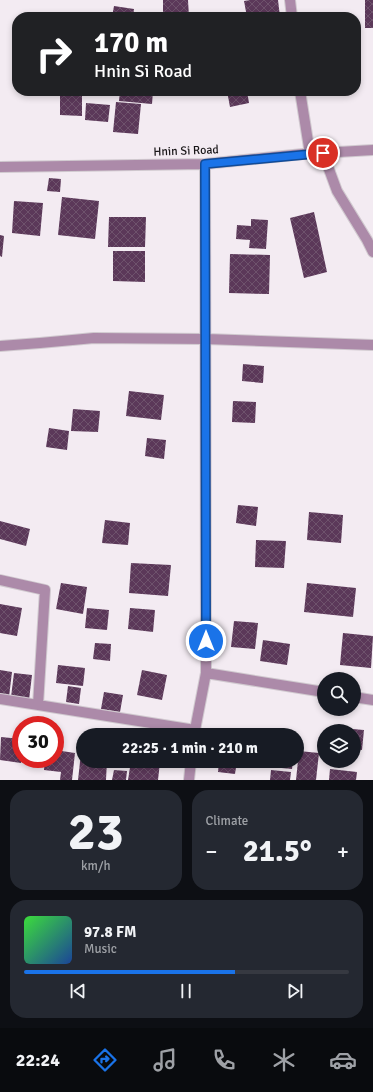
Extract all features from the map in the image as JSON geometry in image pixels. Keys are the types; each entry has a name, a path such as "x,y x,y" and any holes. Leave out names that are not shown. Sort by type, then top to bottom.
{"street":[{"path":"290,0 291,12"},
{"path":"301,96 310,154"},
{"name":"Hnin Si Road","path":"0,167 205,164 310,154 373,150"},
{"path":"323,153 337,191 373,252"},
{"path":"196,728 206,673 205,164"},
{"path":"0,346 94,338 206,339 373,345"},
{"path":"0,580 45,590 38,705"},
{"path":"206,673 317,691"},
{"path":"361,697 373,700"},
{"path":"0,699 172,728"},
{"path":"189,780 190,768"}],"building":[{"path":"163,0 188,0 189,12 163,12"},
{"path":"278,0 279,12 246,12 244,1"},
{"path":"365,0 373,0 373,28 365,28"},
{"path":"114,6 134,9 134,12 113,12"},
{"path":"60,96 82,96 82,116 60,115"},
{"path":"120,96 153,96 152,104 119,101"},
{"path":"228,96 248,96 249,103 230,107"},
{"path":"116,102 141,104 138,134 113,132"},
{"path":"86,103 110,105 108,122 85,120"},
{"path":"49,178 61,179 60,192 47,191"},
{"path":"62,197 99,201 95,239 58,235"},
{"path":"14,201 43,203 40,236 12,233"},
{"path":"314,212 327,272 304,278 290,218"},
{"path":"109,217 146,217 145,247 108,247"},
{"path":"251,219 268,220 266,249 249,248 250,240 236,239 237,225 251,226"},
{"path":"0,235 4,236 2,257 0,256"},
{"path":"113,251 145,251 145,282 113,281"},
{"path":"230,254 270,255 269,294 229,293"},
{"path":"243,364 264,366 263,383 242,381"},
{"path":"129,391 164,395 161,420 126,416"},
{"path":"233,401 256,402 255,423 232,422"},
{"path":"73,409 100,411 98,432 71,431"},
{"path":"49,428 69,431 67,450 46,447"},
{"path":"147,438 166,440 164,459 145,456"},
{"path":"238,505 258,507 256,526 236,523"},
{"path":"309,512 343,515 341,543 307,540"},
{"path":"105,520 130,523 128,545 102,543"},
{"path":"0,521 30,529 26,546 0,539"},
{"path":"256,540 286,541 284,568 255,567"},
{"path":"131,563 171,565 168,596 129,593"},
{"path":"61,583 87,587 83,614 56,609"},
{"path":"307,583 356,588 353,617 304,612"},
{"path":"0,604 22,608 17,636 0,633"},
{"path":"87,608 109,610 107,630 85,628"},
{"path":"130,608 155,610 153,632 128,629"},
{"path":"234,621 258,623 255,649 231,647"},
{"path":"343,633 373,636 371,668 340,665"},
{"path":"263,640 290,644 287,665 260,661"},
{"path":"95,643 111,644 110,661 93,659"},
{"path":"58,665 85,668 83,686 56,683"},
{"path":"0,670 12,672 9,697 0,696"},
{"path":"142,670 167,675 162,700 137,695"},
{"path":"14,673 32,675 29,700 11,697"},
{"path":"68,686 81,688 79,704 66,702"},
{"path":"104,692 123,695 120,712 101,709"},
{"path":"361,730 364,730 361,750"},
{"path":"1,737 12,738 12,762 0,760"},
{"path":"64,751 75,753 72,780 60,780 61,772 44,770 44,768 64,768"},
{"path":"304,752 317,753 316,780 296,780 297,768 304,768"},
{"path":"79,768 107,768 106,780 78,780"},
{"path":"130,768 159,768 158,780 128,780"},
{"path":"218,768 236,768 235,774 218,772"},
{"path":"330,769 357,772 356,780 329,780"},
{"path":"114,770 127,771 126,780 112,780"},
{"path":"271,770 291,772 290,780 270,780"}],"route":[{"path":"206,641 205,164 323,153"}]}
